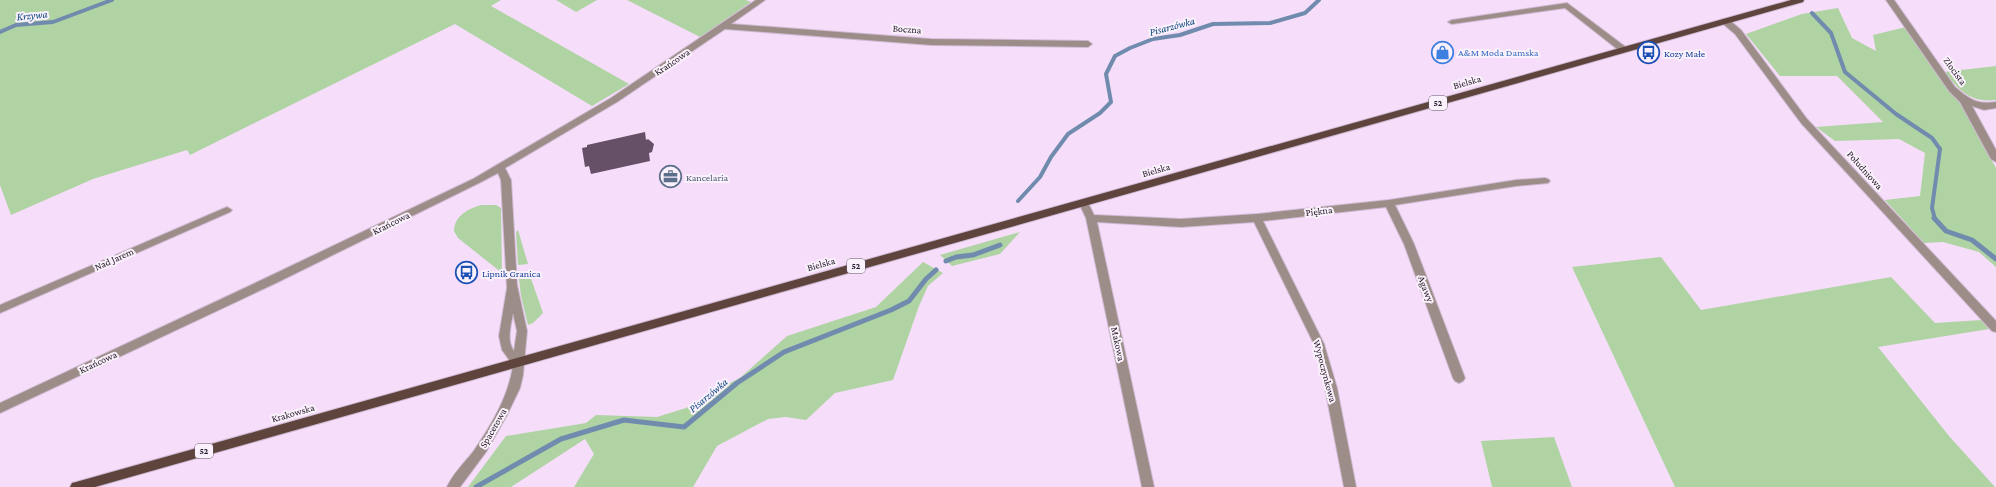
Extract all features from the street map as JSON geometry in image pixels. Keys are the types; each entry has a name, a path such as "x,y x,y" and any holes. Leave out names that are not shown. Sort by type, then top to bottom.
{"main road":[{"name":"Bielska","path":"518,362 1796,1"},
{"name":"Krakowska","path":"76,487 518,362"}],"street":[{"name":"Krańcowa","path":"0,408 387,225 500,168 614,100 761,0"},
{"name":"Złocista","path":"1890,0 1952,89 1964,100 1996,159"},
{"path":"1452,22 1567,5 1624,50"},
{"name":"Południowa","path":"1725,21 1738,32 1804,121 1996,328"},
{"name":"Boczna","path":"724,26 931,42 1088,44"},
{"path":"1964,100 1984,107 1996,105"},
{"path":"500,168 506,180 512,285 504,336 507,350 518,362"},
{"name":"Piękna","path":"1091,218 1180,223 1257,218 1389,203 1516,183 1545,181"},
{"name":"Makowa","path":"1084,203 1091,218 1148,487"},
{"name":"Agawy","path":"1389,203 1409,244 1459,378"},
{"name":"Nad Jarem","path":"0,309 227,210"},
{"name":"Wypoczynkowa","path":"1257,218 1320,344 1331,388 1350,487"},
{"name":"Spacerowa","path":"453,487 482,448 503,412 514,388 522,345 522,331 512,285"}],"green space":[{"path":"0,0 501,0 491,6 629,84 592,106 455,24 190,155 187,150 93,179 11,215 0,185"},
{"path":"556,0 597,0 576,12"},
{"path":"627,0 746,0 751,2 700,37"},
{"path":"1838,8 1852,38 1876,51 1873,35 1906,27 1947,88 1960,102 1996,168 1996,267 1979,252 1943,242 1924,243 1885,200 1920,196 1925,153 1899,139 1835,141 1816,127 1883,122 1837,76 1780,76 1746,34 1802,14"},
{"path":"1996,66 1996,100 1979,99 1966,94 1960,90 1944,72"},
{"path":"482,205 496,205 501,208 502,273 458,238 454,231 459,217 472,208"},
{"path":"518,230 528,264 518,265 516,232"},
{"path":"1020,232 1000,254 952,266 940,255"},
{"path":"1661,257 1701,310 1891,277 1935,323 1982,320 1989,329 1878,347 1949,436 1995,487 1675,487 1572,267"},
{"path":"923,262 943,273 928,286 919,306 893,380 835,393 806,420 786,417 768,419 717,446 693,487 574,487 594,454 585,439 511,487 468,487 506,436 586,423 596,415 657,417 686,408 741,377 787,336 876,307"},
{"path":"529,273 543,313 533,323 528,325 521,296 519,279 522,275"},
{"path":"1554,437 1572,487 1492,487 1481,441"}],"building":[{"path":"645,132 646,140 648,139 654,144 652,152 649,153 650,161 591,174 589,166 585,167 582,148 587,147 587,145"}],"waterway":[{"name":"Krzywa","path":"0,32 16,25 53,22 112,0"},
{"name":"Pisarzówka","path":"1018,201 1040,177 1051,157 1068,134 1100,113 1111,102 1106,74 1115,56 1153,39 1180,35 1213,24 1270,23 1305,13 1319,0"},
{"path":"1812,13 1831,33 1845,72 1896,114 1932,138 1940,149 1932,208 1935,219"},
{"path":"1934,218 1946,231 1972,240 1996,259"},
{"name":"Pisarzówka","path":"946,261 956,257 973,255 1000,245"},
{"name":"Pisarzówka","path":"476,487 561,439 624,420 684,427 737,383 784,352 891,310 909,301 926,279 936,270"}],"place":[{"name":"A&M Moda Damska","path":"1442,52"},
{"name":"Kozy Małe","path":"1649,53"},
{"name":"Kancelaria","path":"670,177"},
{"name":"Lipnik Granica","path":"466,273"}]}
